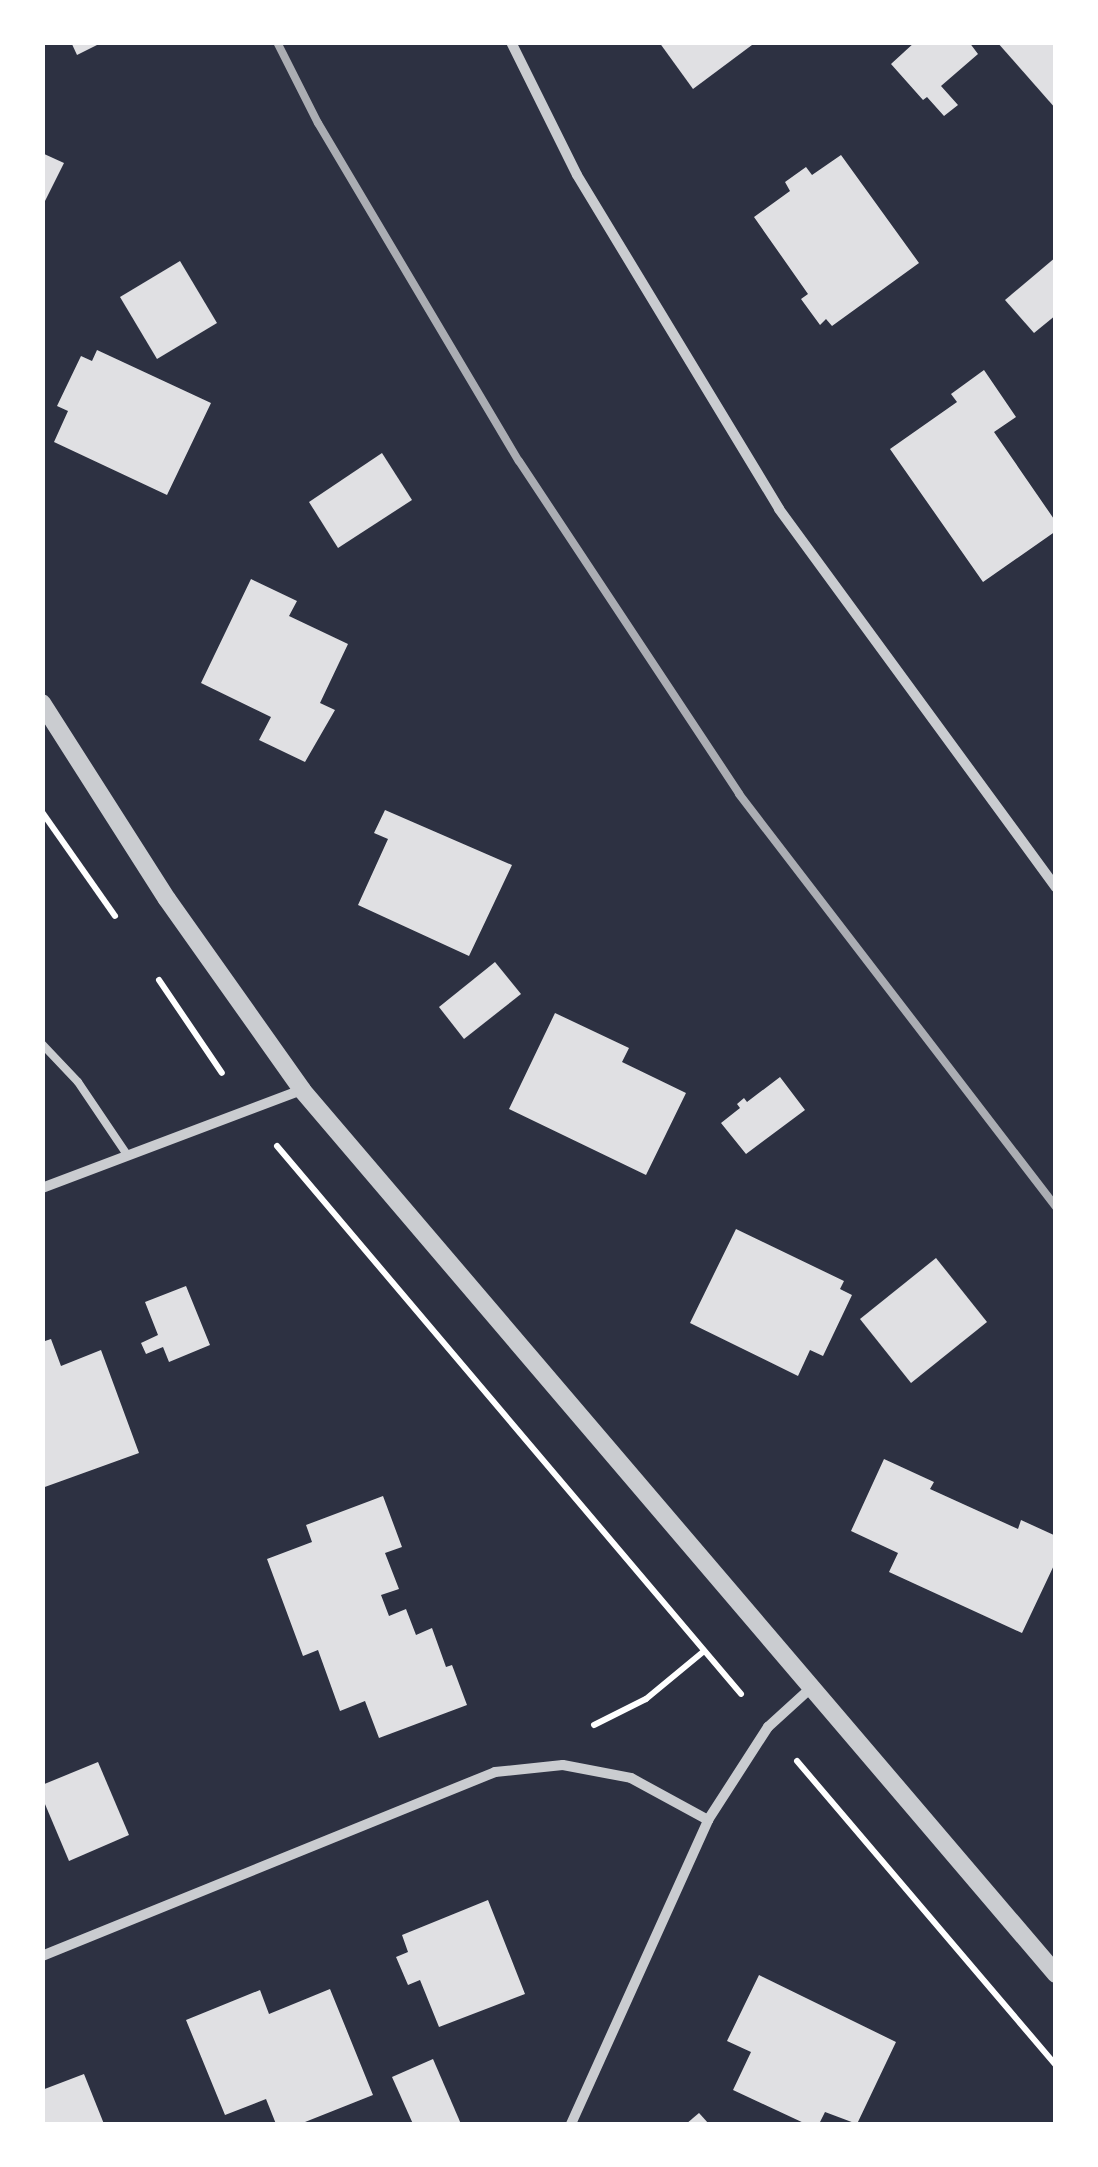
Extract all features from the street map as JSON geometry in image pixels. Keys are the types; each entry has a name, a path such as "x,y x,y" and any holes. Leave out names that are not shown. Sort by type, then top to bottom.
{"street":[{"path":"510,42 577,175 779,509 1056,888"},
{"path":"42,703 167,899 302,1090 1056,1974"},
{"path":"42,1188 302,1090"},
{"path":"571,2124 708,1820 768,1727 812,1687"},
{"path":"42,1956 495,1772 563,1765 632,1778 708,1820"}],"lane":[{"path":"42,1044 78,1082 128,1156"}],"path":[{"path":"579,1732 646,1699 704,1650"}],"building":[{"path":"71,42 103,42 77,55"},
{"path":"659,42 756,42 693,89"},
{"path":"915,42 969,42 978,54 941,86 958,105 944,116 927,97 923,100 891,64"},
{"path":"997,42 1056,42 1056,109"},
{"path":"42,153 64,163 42,207"},
{"path":"841,155 919,263 832,326 826,319 820,325 801,299 808,294 754,217 790,191 785,182 806,167 812,175"},
{"path":"1056,257 1056,315 1034,333 1005,300"},
{"path":"180,261 217,323 157,359 120,297"},
{"path":"97,350 211,403 167,495 54,442 68,411 57,406 81,356 92,361"},
{"path":"984,370 1016,417 994,432 1056,522 1056,531 983,582 890,449 957,402 951,394"},
{"path":"382,453 412,500 338,548 309,502"},
{"path":"251,579 297,601 289,616 348,644 320,703 335,710 305,762 259,740 271,717 201,683"},
{"path":"385,810 512,865 469,956 358,905 388,839 374,833"},
{"path":"495,962 521,994 464,1039 439,1007"},
{"path":"555,1013 629,1048 622,1062 686,1093 646,1175 509,1109"},
{"path":"780,1077 805,1110 746,1154 721,1123 740,1108 737,1104 744,1098 747,1102"},
{"path":"736,1229 844,1281 840,1289 852,1295 823,1356 810,1350 798,1376 690,1323"},
{"path":"936,1258 987,1322 911,1383 860,1319"},
{"path":"186,1286 210,1345 169,1362 163,1347 146,1354 141,1343 158,1335 145,1302"},
{"path":"51,1339 61,1366 101,1350 139,1453 42,1488 42,1342"},
{"path":"884,1459 934,1482 930,1489 1018,1529 1021,1520 1056,1536 1056,1561 1022,1633 889,1572 898,1553 851,1531"},
{"path":"383,1496 402,1547 385,1553 399,1589 381,1595 389,1616 406,1609 416,1635 432,1628 446,1667 452,1665 467,1705 379,1738 365,1701 340,1711 318,1650 303,1656 267,1559 312,1542 306,1525"},
{"path":"98,1762 129,1835 69,1861 42,1797 42,1785"},
{"path":"488,1900 525,1994 439,2027 420,1980 408,1985 396,1957 408,1952 402,1935"},
{"path":"759,1975 896,2042 857,2124 825,2112 819,2124 806,2124 733,2090 751,2052 727,2041"},
{"path":"330,1989 373,2095 300,2124 276,2124 266,2099 225,2115 186,2020 260,1990 269,2014"},
{"path":"433,2059 461,2124 413,2124 392,2077"},
{"path":"84,2074 104,2124 42,2124 42,2090"},
{"path":"699,2113 709,2124 686,2124"}],"railway":[{"path":"277,42 318,123 519,461 739,794 1056,1207"}]}
